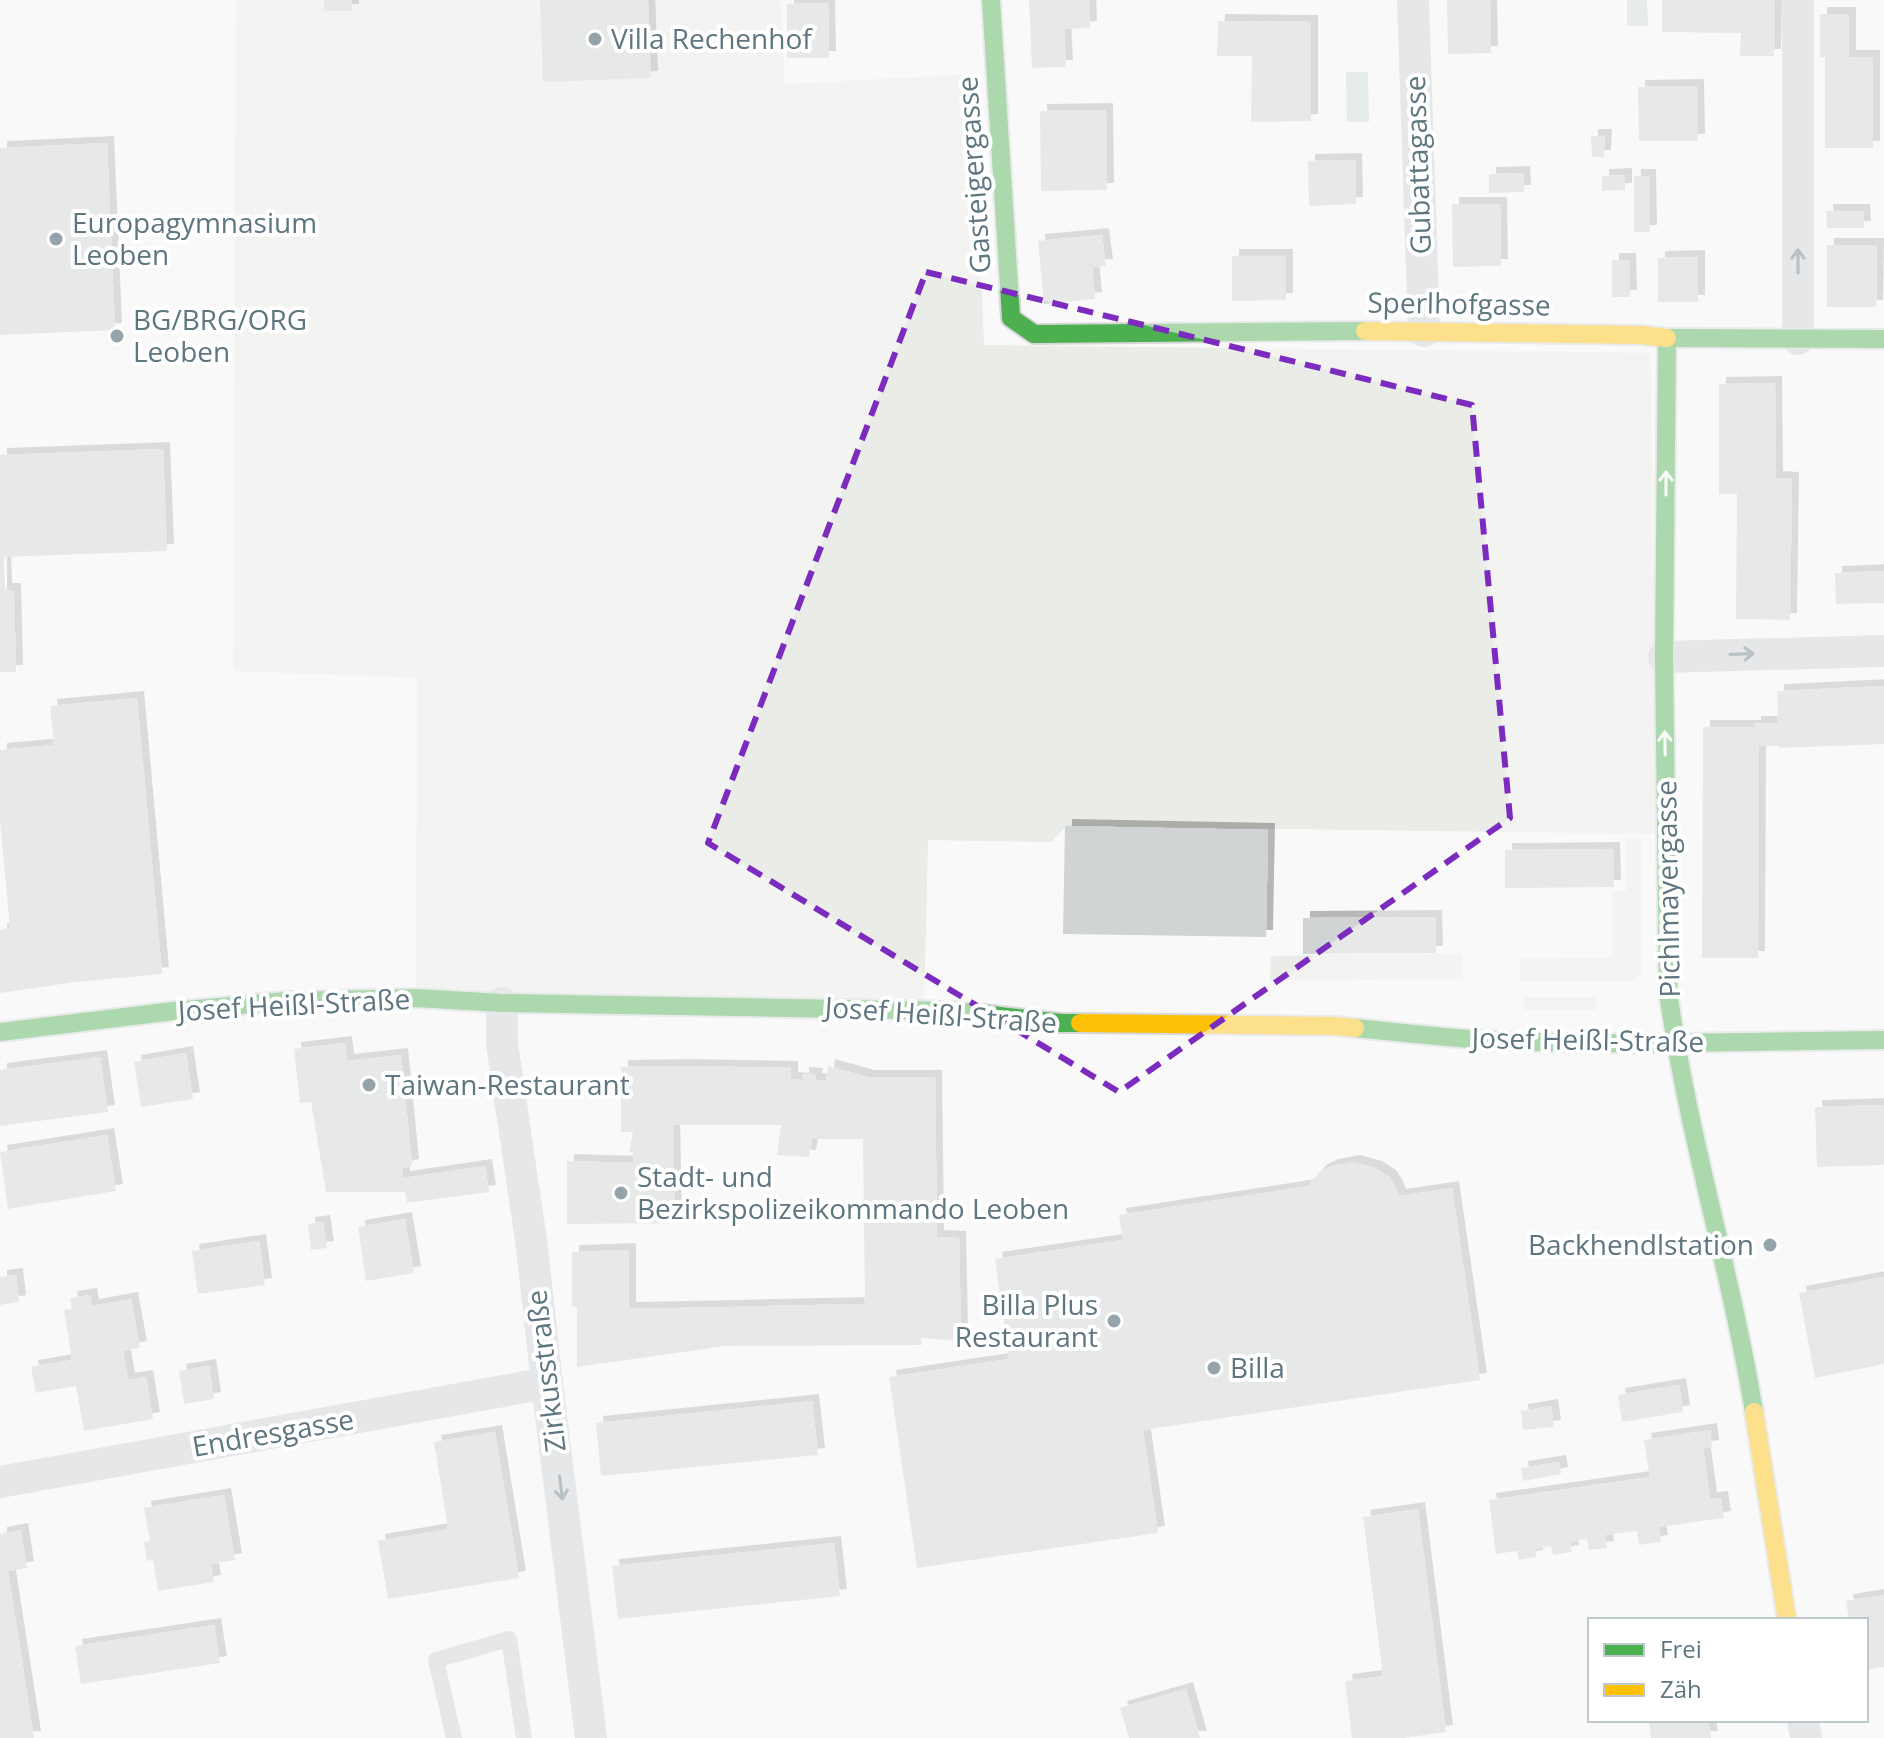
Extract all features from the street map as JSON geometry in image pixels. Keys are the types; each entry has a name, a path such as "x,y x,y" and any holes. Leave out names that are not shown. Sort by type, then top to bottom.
{"street":[{"name":"Gasteigergasse","path":"991,0 1011,318 1034,334"},
{"name":"Gubattagasse","path":"1413,0 1424,331"},
{"path":"1798,0 1798,339"},
{"name":"Sperlhofgasse","path":"1034,334 1424,331 1667,338 1884,339"},
{"name":"Pichlmayergasse","path":"1667,338 1664,657 1668,991 1675,1044 1745,1356 1787,1618"},
{"path":"1664,657 1884,651"},
{"name":"Josef Heißl-Straße","path":"0,1032 286,1001 416,998 502,1003 956,1011 1061,1023 1334,1026 1487,1040 1675,1044 1884,1040"},
{"name":"Zirkusstraße","path":"502,1003 502,1044 531,1240 591,1738"},
{"name":"Endresgasse","path":"0,1482 547,1383"}],"lane":[{"path":"454,1738 436,1660 509,1639 524,1738"}],"highlighted area":[{"path":"926,272 1472,405 1510,818 1119,1092 708,843"}],"shaded area":[{"path":"236,0 780,0 785,84 973,74 984,345 1651,353 1656,834 1066,826 1051,842 928,840 924,1011 416,998 417,678 233,671"},
{"path":"1627,0 1647,0 1648,26 1627,26"},
{"path":"1346,72 1368,72 1369,122 1347,122"},
{"path":"1626,838 1641,838 1641,974 1631,981 1520,981 1520,959 1612,958 1612,891 1626,891"},
{"path":"1462,953 1463,979 1270,981 1271,956"},
{"path":"1524,997 1597,997 1596,1010 1523,1010"}],"building":[{"path":"324,0 352,0 352,11 324,11"},
{"name":"Villa Rechenhof","path":"540,0 648,0 651,78 543,82"},
{"path":"1029,0 1089,0 1090,28 1064,29 1066,67 1032,68"},
{"path":"1447,0 1490,0 1491,53 1448,54"},
{"path":"1662,0 1775,0 1774,56 1740,56 1741,33 1662,32"},
{"path":"828,3 829,58 787,58 787,4"},
{"path":"1820,14 1849,14 1849,57 1873,57 1873,148 1825,148 1825,57 1820,57"},
{"path":"1218,21 1311,22 1311,121 1251,122 1252,56 1217,56"},
{"path":"1697,86 1698,141 1639,141 1638,87"},
{"path":"1106,110 1107,190 1041,191 1040,111"},
{"path":"1591,136 1605,136 1604,157 1592,157"},
{"name":"Europagymnasium Leoben","path":"107,143 115,330 0,335 0,148"},
{"path":"1355,160 1356,204 1309,206 1308,161"},
{"path":"1523,173 1524,192 1489,193 1489,174"},
{"path":"1625,175 1625,190 1602,191 1602,176"},
{"path":"1634,176 1649,176 1650,232 1634,232"},
{"path":"1452,204 1500,204 1501,266 1453,267"},
{"path":"1826,211 1863,211 1864,228 1827,228"},
{"path":"1102,235 1106,266 1092,267 1095,299 1044,304 1038,241"},
{"path":"1827,245 1877,245 1876,307 1827,307"},
{"path":"1232,256 1286,256 1286,300 1232,301"},
{"path":"1698,257 1698,302 1658,302 1658,258"},
{"path":"1612,260 1629,260 1630,297 1612,297"},
{"path":"1775,383 1776,478 1792,479 1790,620 1736,619 1737,494 1719,494 1719,384"},
{"path":"163,449 167,551 4,557 5,590 14,590 16,672 0,672 0,455"},
{"path":"1884,571 1884,603 1836,604 1835,573"},
{"path":"1884,686 1884,744 1759,746 1758,958 1702,958 1703,727 1754,727 1754,723 1778,723 1777,691"},
{"path":"137,698 162,974 0,993 0,930 10,928 0,821 0,750 54,745 50,706"},
{"path":"1065,826 1268,830 1266,937 1063,934"},
{"path":"1613,849 1614,887 1505,888 1505,850"},
{"path":"1435,917 1436,953 1303,954 1303,918"},
{"path":"345,1043 347,1061 401,1055 412,1166 403,1168 403,1178 485,1166 489,1192 407,1203 405,1192 326,1192 311,1102 300,1103 294,1049"},
{"path":"186,1053 193,1099 141,1107 134,1062"},
{"path":"100,1057 108,1112 0,1126 0,1070"},
{"name":"Stadt- und Bezirkspolizeikommando Leoben","path":"828,1066 867,1077 935,1077 937,1237 959,1238 961,1334 957,1341 921,1338 922,1345 726,1346 577,1367 577,1307 572,1307 572,1252 629,1250 629,1309 865,1304 863,1139 812,1139 809,1157 777,1155 781,1125 673,1125 675,1223 567,1224 567,1161 633,1163 633,1153 629,1152 633,1132 621,1132 621,1067 791,1068 791,1079 802,1080 802,1074 816,1075 815,1080 826,1081"},
{"path":"1884,1105 1884,1165 1817,1167 1815,1107"},
{"path":"107,1135 116,1191 8,1209 0,1152"},
{"name":"Billa","path":"1353,1162 1375,1168 1389,1177 1399,1196 1452,1188 1480,1380 1143,1430 1158,1533 917,1568 889,1377 1009,1359 995,1259 1123,1240 1119,1215 1309,1186 1319,1172"},
{"path":"405,1219 414,1273 366,1281 358,1227"},
{"path":"323,1222 327,1248 311,1250 308,1224"},
{"path":"259,1241 265,1285 198,1294 192,1251"},
{"path":"16,1275 19,1302 0,1305 0,1277"},
{"path":"1884,1277 1884,1364 1815,1378 1799,1293"},
{"path":"90,1295 92,1306 131,1299 140,1348 123,1351 128,1380 146,1377 153,1419 84,1431 76,1386 36,1393 31,1367 72,1360 64,1310 72,1309 70,1298"},
{"path":"209,1366 214,1399 184,1404 179,1371"},
{"path":"1679,1385 1683,1412 1622,1422 1618,1395"},
{"path":"812,1401 818,1455 601,1476 596,1423"},
{"path":"1551,1406 1554,1427 1523,1430 1521,1411"},
{"path":"1710,1430 1712,1447 1703,1448 1710,1499 1721,1498 1724,1518 1659,1527 1661,1542 1639,1545 1637,1531 1605,1535 1607,1548 1589,1550 1587,1539 1570,1542 1572,1552 1553,1555 1551,1546 1535,1549 1536,1557 1519,1560 1517,1551 1496,1554 1489,1500 1650,1477 1644,1440"},
{"path":"495,1432 519,1578 388,1599 378,1541 448,1529 434,1442"},
{"path":"1559,1462 1561,1474 1523,1481 1521,1468"},
{"path":"224,1495 235,1560 211,1564 214,1582 158,1591 153,1560 147,1561 144,1542 150,1541 144,1508"},
{"path":"1418,1509 1446,1732 1404,1738 1352,1738 1345,1681 1383,1676 1363,1517"},
{"path":"21,1530 27,1568 8,1571 34,1738 0,1738 0,1534"},
{"path":"834,1543 840,1596 618,1619 612,1566"},
{"path":"1884,1595 1884,1667 1868,1670 1868,1618 1849,1618 1846,1601"},
{"path":"214,1625 220,1663 81,1684 75,1646"},
{"path":"1186,1689 1200,1738 1129,1738 1120,1708"},
{"path":"1649,1722 1708,1722 1711,1738 1651,1738"}],"traffic: fast":[{"path":"991,0 1011,318 1034,334 1365,331"},
{"path":"1667,338 1884,339"},
{"path":"1667,338 1664,657 1668,991 1686,1097 1734,1306 1754,1412"},
{"path":"0,1032 286,1001 416,998 502,1003 956,1011 1080,1023"},
{"path":"1355,1028 1538,1042 1884,1040"}],"traffic: slow":[{"path":"1365,331 1667,338"},
{"path":"1080,1023 1355,1028"},
{"path":"1754,1412 1787,1618"}],"place":[{"name":"Villa Rechenhof","path":"595,39"},
{"name":"Europagymnasium Leoben","path":"56,239"},
{"name":"BG/BRG/ORG Leoben","path":"117,336"},
{"name":"Taiwan-Restaurant","path":"369,1085"},
{"name":"Stadt- und Bezirkspolizeikommando Leoben","path":"621,1193"},
{"name":"Backhendlstation","path":"1770,1245"},
{"name":"Billa Plus Restaurant","path":"1114,1321"},
{"name":"Billa","path":"1214,1368"}]}
